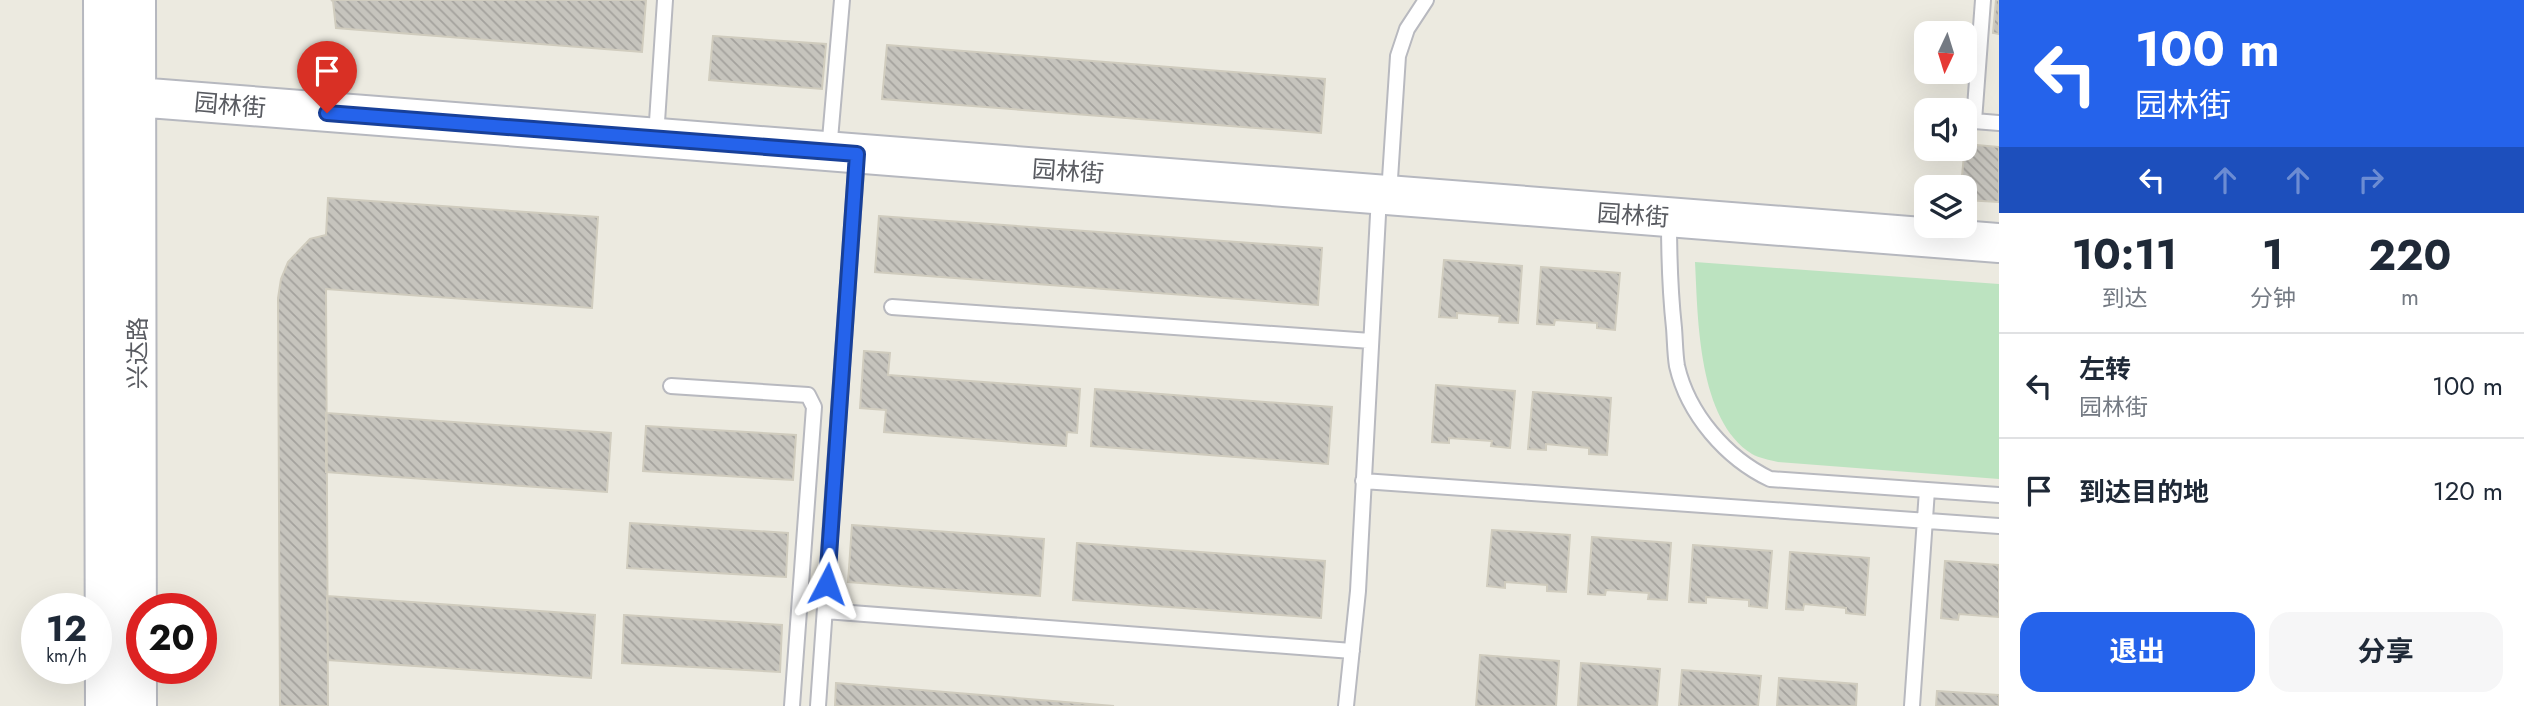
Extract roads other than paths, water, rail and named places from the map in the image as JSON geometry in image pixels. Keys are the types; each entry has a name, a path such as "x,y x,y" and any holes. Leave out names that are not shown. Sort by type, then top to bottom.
{"street":[{"name":"兴达路","path":"103,0 105,706"},
{"name":"兴达路","path":"136,0 137,706"},
{"name":"园林街","path":"136,97 1999,243"}],"lane":[{"path":"655,138 665,0"},
{"path":"818,706 825,611 843,153 842,0"},
{"path":"1346,706 1358,591 1371,341 1398,56 1407,29 1426,0"},
{"path":"1983,0 1974,121 1999,123"},
{"path":"1670,218 1668,276 1677,366 1711,436 1755,472 1770,479 1999,495"},
{"path":"892,307 1371,341"},
{"path":"671,386 808,395 814,407 792,706"},
{"path":"1363,481 1999,526"},
{"path":"1912,706 1927,490"},
{"path":"825,611 1352,651"}]}
